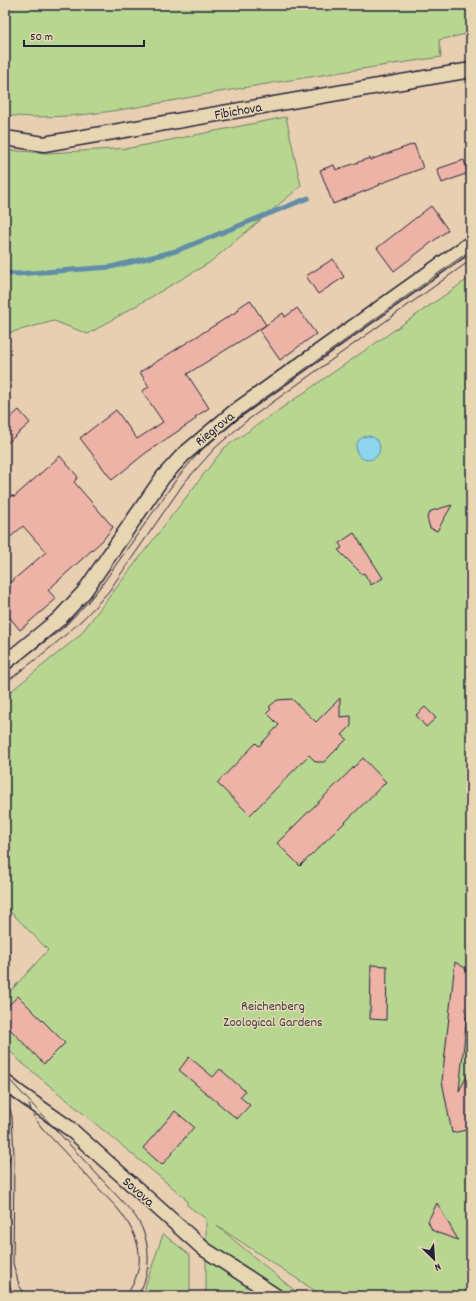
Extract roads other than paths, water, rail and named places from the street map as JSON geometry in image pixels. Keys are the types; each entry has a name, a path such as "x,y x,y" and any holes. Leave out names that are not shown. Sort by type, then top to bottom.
{"street":[{"name":"Fibichova","path":"5,138 44,144 471,70"},
{"name":"Riegrova","path":"5,664 59,619 84,592 163,477 194,444 241,407 471,244"},
{"name":"Sovova","path":"5,1082 69,1128 204,1249 276,1296"}],"water":[{"path":"368,436 377,439 380,448 377,457 368,460 359,457 356,448 359,439"}],"waterway":[{"path":"5,273 17,274 111,267 176,251 308,198"}],"tram line":[{"path":"5,672 63,628 88,602 101,586 178,477 207,444 241,415 471,250"},
{"path":"5,683 73,629 109,591 184,483 215,448 245,422 471,260"},
{"path":"5,1075 130,1210 139,1222 146,1240 148,1259 145,1279 137,1296"},
{"path":"5,1094 12,1116 14,1155 13,1263 19,1285 26,1296"},
{"path":"29,1105 34,1117 42,1128 118,1209 132,1230 139,1251 139,1262 133,1284 126,1296"},
{"path":"5,1185 10,1156"},
{"path":"5,1271 14,1296"}],"park label":[{"name":"Reichenberg Zoological Gardens","path":"273,1014"}]}
